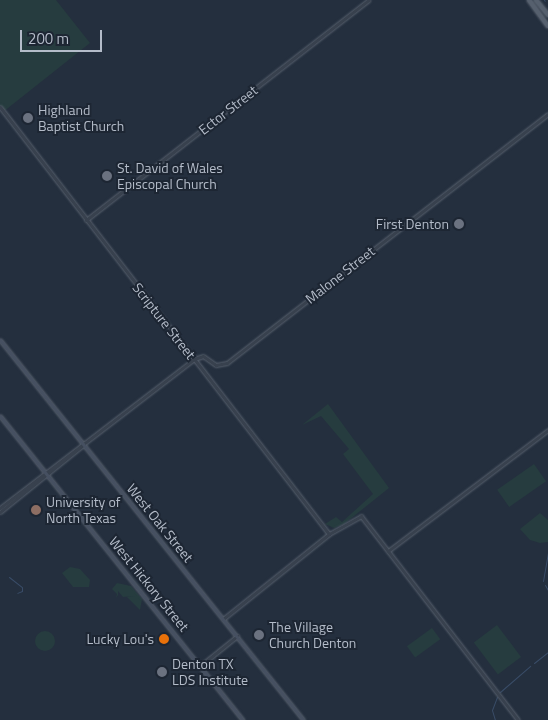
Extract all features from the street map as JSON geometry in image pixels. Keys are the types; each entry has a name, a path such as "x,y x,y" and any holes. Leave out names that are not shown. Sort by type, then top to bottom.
{"main road":[{"path":"529,0 548,26"},
{"path":"536,0 548,15"},
{"name":"West Oak Street","path":"0,340 304,720"},
{"name":"West Hickory Street","path":"0,416 243,720"}],"street":[{"name":"Ector Street","path":"86,220 369,0"},
{"name":"Scripture Street","path":"0,107 329,534"},
{"name":"Malone Street","path":"194,359 203,356 216,365 226,363 548,114"},
{"path":"0,508 194,359"},
{"path":"388,551 548,430"},
{"path":"0,512 46,473"},
{"path":"223,619 329,534 361,516 518,720"},
{"path":"200,666 237,636"}],"green space":[{"path":"0,0 56,0 90,43 3,112 0,107"},
{"path":"328,404 389,488 344,524 334,528 325,524 336,517 342,522 373,494 343,454 349,449 321,416 302,425"},
{"path":"534,464 546,481 509,507 497,490"},
{"path":"540,513 548,520 548,542 540,543 530,540 520,529"},
{"path":"70,567 80,569 90,580 89,587 73,587 62,573"},
{"path":"117,583 131,586 142,599 140,610 127,597 135,596 123,597 118,591 116,598 117,594 112,589"},
{"path":"497,625 521,657 498,674 474,642"},
{"path":"432,628 440,639 415,658 407,646"},
{"path":"45,631 52,634 55,641 52,648 45,651 38,648 35,641 38,634"}],"waterway":[{"path":"543,581 548,552"},
{"path":"9,577 22,587 22,591 17,593"},
{"path":"545,585 548,590"},
{"path":"534,663 548,652"},
{"path":"500,692 530,666"},
{"path":"495,720 492,710 497,697"}],"place":[{"name":"Highland Baptist Church","path":"28,118"},
{"name":"St. David of Wales Episcopal Church","path":"107,176"},
{"name":"First Denton","path":"459,224"},
{"name":"University of North Texas","path":"36,510"},
{"name":"The Village Church Denton","path":"259,635"},
{"name":"Lucky Lou's","path":"164,639"},
{"name":"Denton TX LDS Institute","path":"162,672"}]}
